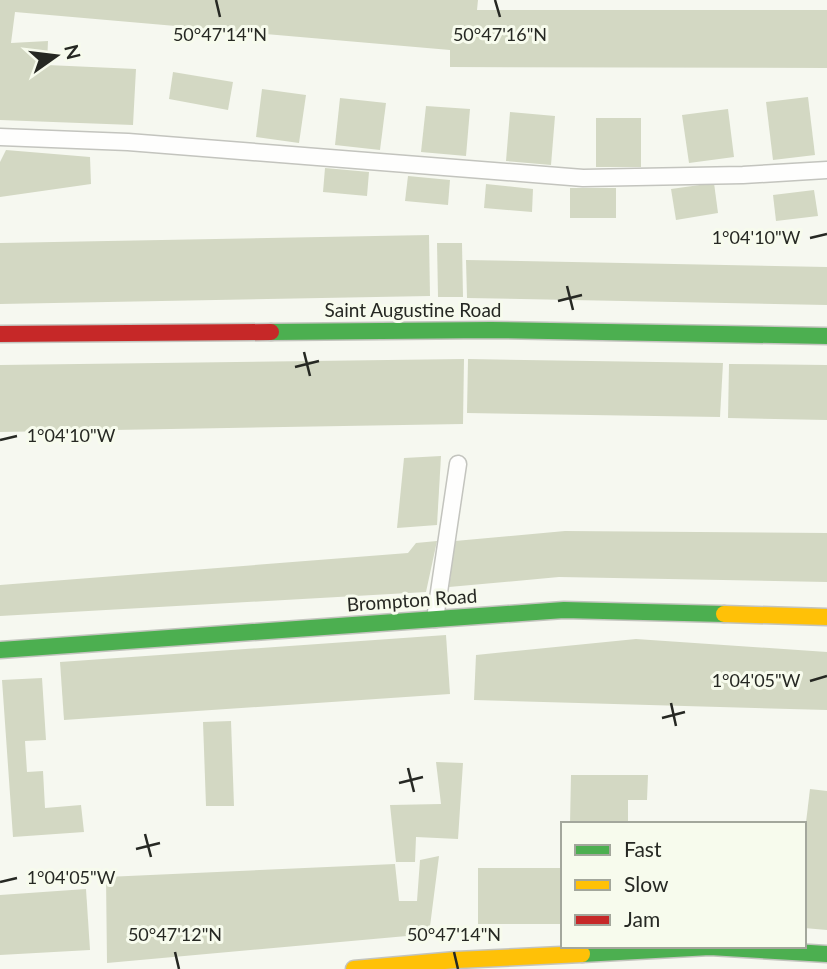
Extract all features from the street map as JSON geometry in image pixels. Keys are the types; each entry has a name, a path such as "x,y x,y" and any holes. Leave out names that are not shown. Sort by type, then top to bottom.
{"street":[{"name":"Saint Augustine Road","path":"0,334 491,330 827,335"},
{"name":"Brompton Road","path":"0,650 564,610 827,617"},
{"path":"354,969 456,960 690,948"},
{"path":"727,948 827,954"}],"lane":[{"path":"0,137 128,142 583,178 743,175 827,170"},
{"path":"435,619 458,464"}],"building":[{"path":"0,0 478,0 477,10 827,10 827,68 450,67 450,50 15,12 11,43 48,41 47,65 136,69 133,125 0,120"},
{"path":"173,72 233,82 228,110 169,99"},
{"path":"262,89 306,95 299,143 256,137"},
{"path":"808,97 815,155 773,160 766,102"},
{"path":"340,98 386,103 380,150 335,145"},
{"path":"426,106 470,109 466,156 421,152"},
{"path":"728,109 734,157 689,163 682,115"},
{"path":"510,112 555,116 551,165 506,161"},
{"path":"596,118 641,118 641,167 596,167"},
{"path":"6,150 90,157 91,184 0,197 0,162"},
{"path":"325,168 369,172 367,196 323,192"},
{"path":"408,176 450,180 448,205 405,201"},
{"path":"714,183 718,213 676,220 671,189"},
{"path":"486,184 533,189 532,212 484,208"},
{"path":"570,188 616,188 616,218 570,218"},
{"path":"814,190 818,216 776,221 773,195"},
{"path":"429,235 430,296 0,304 0,243"},
{"path":"437,243 462,243 463,297 438,297"},
{"path":"466,260 827,267 827,305 467,298"},
{"path":"464,359 463,424 0,432 0,365"},
{"path":"468,359 723,363 720,417 467,413"},
{"path":"729,364 827,365 827,420 728,418"},
{"path":"441,456 437,525 397,528 404,458"},
{"path":"565,531 827,533 827,582 559,577 449,587 455,541"},
{"path":"437,541 426,592 0,616 0,585 408,553 416,543"},
{"path":"446,635 450,694 64,720 60,662"},
{"path":"636,639 827,652 827,710 474,700 476,655"},
{"path":"42,678 46,740 25,741 27,772 43,771 45,808 81,805 84,832 13,837 2,680"},
{"path":"231,721 234,806 206,806 203,722"},
{"path":"436,762 463,763 458,839 416,837 415,862 396,862 390,805 441,804"},
{"path":"571,775 648,775 647,800 628,800 628,822 570,822"},
{"path":"810,789 827,791 827,930 806,928 806,822"},
{"path":"439,856 429,934 107,963 106,877 395,864 399,901 417,901 420,860"},
{"path":"478,868 561,868 561,924 478,924"},
{"path":"86,889 90,950 0,955 0,895"}],"traffic: fast":[{"path":"271,332 491,330 827,336"},
{"path":"0,650 564,610 724,614"},
{"path":"582,954 692,948"},
{"path":"727,948 827,954"}],"traffic: slow":[{"path":"724,614 827,617"},
{"path":"354,969 456,960 582,954"}],"traffic: jam":[{"path":"0,334 271,332"}]}
